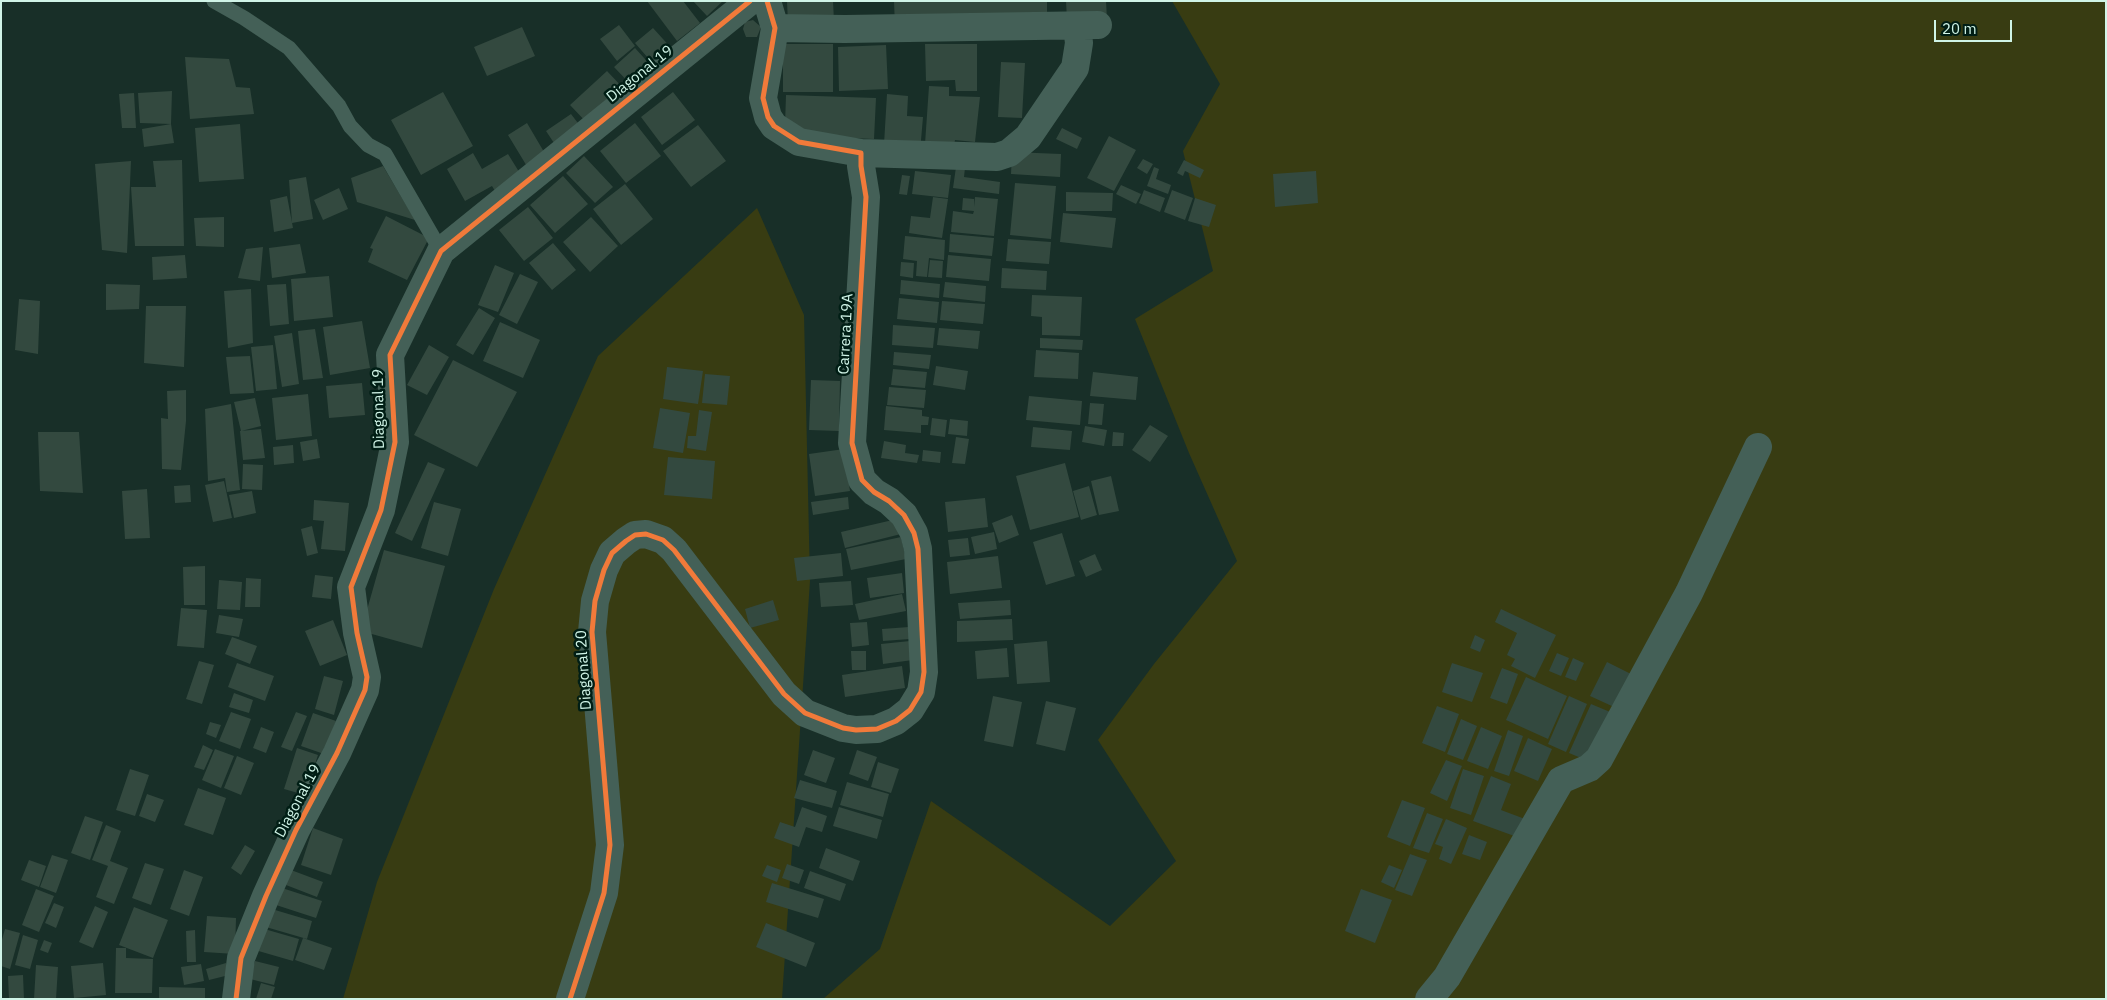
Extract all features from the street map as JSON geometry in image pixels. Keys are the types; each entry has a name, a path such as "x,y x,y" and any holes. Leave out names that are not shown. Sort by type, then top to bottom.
{"street":[{"name":"Diagonal 19","path":"236,999 241,958 266,896 296,830 337,753 365,690 367,677 357,633 352,587 381,510 395,442 390,355 441,251 750,1"},
{"path":"767,1 775,28 763,98 768,117 774,126 799,142 862,153 997,157 1009,153 1028,137 1075,68 1079,43 1088,25 845,29 775,28"},
{"name":"Carrera 19A","path":"862,153 861,166 866,198 852,443 862,480 874,492 889,500 904,515 914,533 918,550 924,672 921,692 910,710"},
{"path":"1430,999 1447,977 1561,780 1589,768 1599,759 1689,592 1758,447"},
{"name":"Diagonal 20","path":"570,999 604,893 610,845 592,632 594,602 604,570 612,553 626,541 635,535 646,534 663,540 674,550 784,694 805,713 843,728 856,730 877,729 896,721 910,710"}],"lane":[{"path":"214,1 244,18 289,48 339,106 350,126 368,145 385,154 441,251"}],"green space":[{"path":"1172,1 2106,1 2106,999 823,999 880,949 931,801 1110,926 1176,861 1098,740 1154,664 1237,561 1189,453 1135,319 1213,271 1183,151 1220,84"},
{"path":"757,208 804,315 810,581 782,999 343,999 377,882 494,589 598,356"}],"building":[{"path":"647,1 683,1 700,23 677,41"},
{"path":"693,1 723,1 707,16"},
{"path":"787,1 833,1 834,21 788,24"},
{"path":"894,1 1047,1 1047,21 895,28"},
{"path":"1066,1 1106,1 1107,19 1067,20"},
{"path":"753,20 761,27 757,37 746,37 743,29 745,22"},
{"path":"619,25 635,46 617,61 600,39"},
{"path":"522,27 535,56 487,76 474,47"},
{"path":"653,28 673,50 655,66 635,43"},
{"path":"783,44 833,44 833,92 783,92"},
{"path":"925,44 977,44 977,91 956,91 955,80 926,81"},
{"path":"886,45 888,89 839,91 838,47"},
{"path":"635,48 654,69 633,87 614,67"},
{"path":"185,57 229,59 236,87 250,88 254,114 190,119"},
{"path":"1001,62 1025,63 1022,118 998,117"},
{"path":"607,71 625,90 588,124 570,105"},
{"path":"929,86 949,87 949,96 980,97 975,142 955,140 954,146 925,144"},
{"path":"172,91 171,124 140,123 138,93"},
{"path":"443,92 473,146 421,175 391,120"},
{"path":"673,92 695,120 662,145 641,117"},
{"path":"134,93 136,128 122,128 119,94"},
{"path":"887,94 908,96 907,116 923,117 920,152 884,144"},
{"path":"786,95 876,98 874,139 794,136 785,125"},
{"path":"571,114 584,131 558,149 546,131"},
{"path":"527,123 547,157 528,168 508,135"},
{"path":"635,123 661,156 626,183 600,151"},
{"path":"171,124 174,143 144,147 142,129"},
{"path":"240,124 244,179 199,182 195,128"},
{"path":"698,125 726,161 691,187 663,151"},
{"path":"1062,128 1082,138 1077,149 1056,139"},
{"path":"1109,136 1136,150 1114,191 1087,178"},
{"path":"1012,152 1061,154 1060,177 1011,174"},
{"path":"473,153 482,169 508,154 521,175 495,191 492,186 465,201 447,169"},
{"path":"584,156 613,187 595,203 566,173"},
{"path":"1143,159 1153,164 1147,174 1137,168"},
{"path":"182,160 184,246 135,246 131,187 156,187 153,161"},
{"path":"1184,160 1204,170 1200,178 1185,171 1183,176 1177,173"},
{"path":"131,161 127,253 102,250 95,164"},
{"path":"383,166 415,220 357,202 351,178"},
{"path":"956,167 965,168 964,177 1000,182 999,194 953,188"},
{"path":"1154,167 1159,169 1156,179 1171,185 1168,194 1147,186"},
{"path":"915,171 951,175 948,198 912,194"},
{"path":"1316,171 1318,203 1275,207 1273,174"},
{"path":"902,175 910,176 907,195 899,194"},
{"path":"563,176 588,204 555,233 530,205"},
{"path":"306,177 313,219 292,223 289,180"},
{"path":"1015,183 1056,186 1051,239 1010,235"},
{"path":"625,184 653,219 621,245 593,209"},
{"path":"1121,185 1141,194 1136,204 1116,194"},
{"path":"339,188 348,209 323,220 314,200"},
{"path":"1144,190 1165,198 1160,212 1139,203"},
{"path":"1172,190 1193,198 1185,220 1164,212"},
{"path":"1066,192 1113,193 1112,211 1066,211"},
{"path":"287,196 293,228 274,232 270,200"},
{"path":"933,197 948,199 942,238 909,233 911,216 930,218"},
{"path":"975,197 998,199 994,236 951,232 953,211 973,214 974,211 962,210 963,198 974,199 974,207"},
{"path":"1195,198 1216,205 1209,227 1188,221"},
{"path":"528,207 553,238 524,261 499,230"},
{"path":"1063,213 1116,218 1112,248 1060,242"},
{"path":"386,216 429,238 407,280 368,262 373,249 370,248"},
{"path":"224,217 224,247 196,246 194,218"},
{"path":"591,217 618,246 590,272 563,242"},
{"path":"950,234 994,238 992,256 949,252"},
{"path":"905,236 945,240 944,260 929,258 927,277 916,276 917,261 903,259"},
{"path":"1008,239 1051,242 1049,264 1006,261"},
{"path":"553,243 576,270 552,290 529,263"},
{"path":"300,244 306,273 272,278 269,248"},
{"path":"263,247 260,281 238,278 246,249"},
{"path":"185,255 187,278 153,280 152,257"},
{"path":"948,255 991,259 989,281 946,277"},
{"path":"930,260 943,261 942,278 928,277"},
{"path":"901,262 914,263 913,278 900,276"},
{"path":"495,265 514,273 498,312 478,305"},
{"path":"1002,268 1047,271 1046,290 1001,288"},
{"path":"520,274 538,282 517,324 499,315"},
{"path":"329,276 333,317 294,321 291,279"},
{"path":"901,280 940,284 939,298 900,294"},
{"path":"945,282 986,286 985,302 943,297"},
{"path":"106,284 140,285 139,309 106,310"},
{"path":"286,284 289,324 270,326 267,285"},
{"path":"251,289 253,343 228,348 224,291"},
{"path":"1032,295 1082,297 1080,336 1042,335 1042,317 1031,316"},
{"path":"899,298 939,302 937,323 897,319"},
{"path":"19,299 40,301 38,354 15,350"},
{"path":"942,301 985,304 983,324 940,320"},
{"path":"146,306 186,306 184,367 144,363"},
{"path":"479,308 495,318 473,355 456,345"},
{"path":"362,321 370,368 330,375 323,327"},
{"path":"500,322 540,340 523,378 483,361"},
{"path":"893,325 935,328 933,348 892,345"},
{"path":"939,328 980,331 978,349 937,345"},
{"path":"315,329 323,378 303,380 298,331"},
{"path":"292,333 299,384 282,387 274,336"},
{"path":"1040,338 1083,340 1082,350 1040,348"},
{"path":"273,345 277,389 256,391 251,347"},
{"path":"429,345 449,357 427,395 407,385"},
{"path":"1036,350 1079,353 1078,379 1034,377"},
{"path":"894,352 931,355 929,369 893,365"},
{"path":"250,356 254,393 230,394 226,357"},
{"path":"453,360 517,392 477,467 414,435"},
{"path":"936,366 968,371 965,390 933,385"},
{"path":"667,367 703,371 698,404 663,399"},
{"path":"893,369 927,372 925,388 891,385"},
{"path":"1093,372 1138,377 1136,400 1090,396"},
{"path":"705,374 730,376 727,405 702,403"},
{"path":"811,380 840,381 839,431 809,430"},
{"path":"362,383 365,415 329,418 326,386"},
{"path":"889,387 926,390 924,408 887,405"},
{"path":"186,390 186,421 181,470 162,469 161,418 168,419 167,391"},
{"path":"308,394 312,436 276,440 272,398"},
{"path":"1029,396 1082,401 1080,425 1026,420"},
{"path":"255,398 261,426 241,431 234,402"},
{"path":"1090,403 1104,404 1102,425 1088,424"},
{"path":"231,404 240,490 227,492 225,478 208,481 205,409"},
{"path":"886,406 922,410 922,416 929,417 928,425 921,425 921,433 884,430"},
{"path":"660,408 690,413 683,453 653,448"},
{"path":"699,410 712,412 706,451 687,448 688,436 696,436"},
{"path":"932,418 947,420 945,437 930,435"},
{"path":"950,419 968,421 967,436 948,434"},
{"path":"1150,425 1168,436 1150,462 1132,450"},
{"path":"1085,426 1107,430 1104,446 1082,442"},
{"path":"1033,427 1072,431 1070,450 1031,447"},
{"path":"261,429 265,458 243,460 240,431"},
{"path":"38,432 79,432 83,493 40,491"},
{"path":"1113,432 1124,433 1123,446 1112,446"},
{"path":"956,437 969,439 965,464 952,463"},
{"path":"317,439 320,458 303,461 300,442"},
{"path":"884,441 906,445 905,453 919,455 917,463 881,458"},
{"path":"293,445 294,463 274,465 273,447"},
{"path":"844,449 850,491 815,496 809,454"},
{"path":"923,450 941,452 940,463 922,461"},
{"path":"668,457 715,461 712,499 664,495"},
{"path":"428,462 445,469 412,541 395,533"},
{"path":"1065,463 1079,517 1030,530 1016,476"},
{"path":"243,464 263,465 262,490 242,489"},
{"path":"1111,476 1119,511 1099,515 1091,481"},
{"path":"224,481 232,518 213,522 205,485"},
{"path":"190,485 191,502 175,503 174,486"},
{"path":"1089,486 1097,515 1081,520 1073,491"},
{"path":"147,489 150,538 125,539 122,491"},
{"path":"252,491 256,513 234,518 229,495"},
{"path":"848,497 849,509 813,515 811,502"},
{"path":"985,498 988,527 948,532 945,502"},
{"path":"314,500 349,503 345,551 321,549 324,521 313,520"},
{"path":"434,502 461,509 448,556 421,548"},
{"path":"1012,515 1019,535 999,543 992,523"},
{"path":"897,519 901,534 845,548 841,532"},
{"path":"312,526 318,553 307,556 301,529"},
{"path":"994,532 997,549 975,554 971,537"},
{"path":"1062,533 1075,576 1046,585 1033,542"},
{"path":"901,537 906,559 851,570 846,549"},
{"path":"968,538 970,555 950,557 948,540"},
{"path":"384,550 445,566 422,648 361,631"},
{"path":"841,553 843,576 797,581 794,558"},
{"path":"1095,554 1102,570 1086,577 1079,561"},
{"path":"998,556 1002,588 950,594 947,562"},
{"path":"205,566 205,605 184,605 183,567"},
{"path":"902,573 904,593 870,598 867,578"},
{"path":"315,575 333,577 331,599 312,597"},
{"path":"246,578 261,579 260,607 245,607"},
{"path":"219,580 242,582 240,610 217,609"},
{"path":"851,581 853,605 821,607 819,583"},
{"path":"902,594 906,611 859,620 855,604"},
{"path":"773,600 779,620 750,628 745,609"},
{"path":"1010,600 1011,615 960,619 958,603"},
{"path":"181,608 207,610 204,648 177,646"},
{"path":"1501,609 1556,635 1535,678 1511,666 1515,659 1507,655 1517,633 1495,622"},
{"path":"219,615 243,619 239,637 216,633"},
{"path":"1012,619 1013,640 957,642 957,621"},
{"path":"333,620 347,655 320,666 305,631"},
{"path":"867,622 869,645 852,647 850,623"},
{"path":"909,627 910,639 883,641 882,629"},
{"path":"1475,635 1485,640 1480,652 1470,648"},
{"path":"232,637 257,646 250,664 225,654"},
{"path":"910,641 913,660 883,664 881,644"},
{"path":"1047,641 1050,682 1017,684 1014,644"},
{"path":"1007,648 1009,677 977,679 975,651"},
{"path":"851,651 866,651 866,670 852,670"},
{"path":"1557,653 1569,658 1561,676 1549,671"},
{"path":"1573,658 1584,663 1576,681 1565,677"},
{"path":"199,661 214,665 202,704 186,699"},
{"path":"1607,662 1631,674 1614,707 1590,696"},
{"path":"237,663 274,676 265,701 228,687"},
{"path":"1452,663 1483,673 1472,702 1442,692"},
{"path":"902,666 905,688 845,697 842,675"},
{"path":"1502,668 1518,674 1507,704 1490,698"},
{"path":"324,676 343,681 334,715 315,709"},
{"path":"1526,677 1567,696 1548,739 1506,720"},
{"path":"234,693 253,700 249,713 229,707"},
{"path":"993,696 1022,702 1013,747 984,741"},
{"path":"1569,696 1587,704 1566,752 1548,744"},
{"path":"1046,701 1076,708 1065,751 1036,744"},
{"path":"1591,704 1615,714 1593,763 1569,753"},
{"path":"1437,706 1459,714 1445,752 1422,743"},
{"path":"231,712 251,719 240,749 219,741"},
{"path":"296,712 307,716 292,751 281,747"},
{"path":"313,713 336,721 324,754 301,746"},
{"path":"1461,719 1477,726 1463,760 1447,754"},
{"path":"210,722 221,725 216,738 206,734"},
{"path":"261,727 274,732 266,753 253,748"},
{"path":"1481,727 1502,736 1488,769 1467,761"},
{"path":"1508,730 1523,736 1509,776 1494,771"},
{"path":"1528,738 1552,749 1538,781 1514,771"},
{"path":"203,745 213,750 204,770 194,767"},
{"path":"297,748 318,755 305,795 284,789"},
{"path":"215,749 234,756 221,788 202,780"},
{"path":"813,750 835,758 826,783 804,775"},
{"path":"857,750 877,757 868,781 849,774"},
{"path":"237,756 254,763 241,795 224,788"},
{"path":"1446,760 1462,766 1447,801 1430,793"},
{"path":"878,762 899,769 891,793 871,787"},
{"path":"130,769 149,775 135,816 116,810"},
{"path":"1463,769 1484,776 1471,815 1450,808"},
{"path":"1491,776 1511,784 1501,810 1525,819 1517,837 1473,821"},
{"path":"800,780 837,791 832,808 794,798"},
{"path":"847,782 889,794 883,817 840,805"},
{"path":"198,788 226,798 213,835 184,825"},
{"path":"147,794 164,800 155,822 139,816"},
{"path":"1402,800 1425,808 1410,846 1387,837"},
{"path":"802,807 827,816 822,832 806,827 799,847 774,838 780,822 795,827"},
{"path":"839,807 882,820 877,839 833,826"},
{"path":"1427,813 1443,819 1429,853 1413,848"},
{"path":"85,816 103,822 90,860 71,853"},
{"path":"1446,819 1467,828 1451,864 1439,859 1443,847 1435,844"},
{"path":"106,825 121,831 110,861 128,868 114,904 96,897 108,866 92,860"},
{"path":"313,828 343,839 331,875 301,865"},
{"path":"1469,835 1487,842 1480,860 1462,854"},
{"path":"245,845 255,851 241,875 231,868"},
{"path":"826,848 860,861 853,881 819,868"},
{"path":"1410,854 1427,860 1412,896 1395,890"},
{"path":"52,855 68,860 56,893 40,887"},
{"path":"29,860 46,866 39,887 21,880"},
{"path":"145,863 164,869 151,905 132,898"},
{"path":"787,864 804,870 799,884 782,878"},
{"path":"767,865 781,870 777,882 762,876"},
{"path":"1389,865 1402,870 1394,888 1381,882"},
{"path":"184,870 203,877 189,916 170,909"},
{"path":"291,870 323,882 317,897 286,885"},
{"path":"810,871 846,884 840,901 804,888"},
{"path":"772,883 824,899 818,918 766,902"},
{"path":"279,887 322,901 316,918 273,904"},
{"path":"36,889 54,896 39,932 22,925"},
{"path":"1361,889 1392,900 1375,943 1345,931"},
{"path":"54,903 64,907 56,928 45,923"},
{"path":"95,906 108,912 93,948 79,942"},
{"path":"134,907 168,920 153,958 119,945"},
{"path":"265,907 312,921 307,939 259,925"},
{"path":"207,916 236,918 235,954 204,952"},
{"path":"766,923 815,943 806,967 756,947"},
{"path":"261,928 299,939 293,961 255,950"},
{"path":"5,929 20,933 10,969 1,966 1,943"},
{"path":"195,930 196,962 187,962 186,931"},
{"path":"23,935 38,940 30,969 15,965"},
{"path":"303,938 332,948 324,970 295,960"},
{"path":"44,940 52,943 48,953 40,950"},
{"path":"116,948 126,948 126,958 153,959 152,993 115,993"},
{"path":"255,961 279,967 274,985 250,979"},
{"path":"103,963 106,995 74,998 71,966"},
{"path":"226,963 229,975 209,980 206,969"},
{"path":"201,964 204,981 184,985 181,967"},
{"path":"36,965 58,967 56,999 34,999"},
{"path":"23,975 24,999 9,999 8,976"},
{"path":"261,983 275,987 271,999 256,999"},
{"path":"159,987 205,988 205,999 159,999"}],"cycle path":[{"path":"236,999 241,958 266,896 296,830 337,753 365,690 367,677 357,633 351,587 381,510 395,442 390,355 441,251 750,1"},
{"path":"570,999 604,893 610,845 592,632 595,601 604,570 612,553 635,535 646,534 663,540 674,550 784,694 805,713 843,728 856,730 877,729 896,721 910,710 921,692 924,672 918,549 914,533 904,515 889,501 874,492 862,480 852,443 866,197 861,153 799,142 774,126 768,117 763,98 775,28 767,1"}]}
